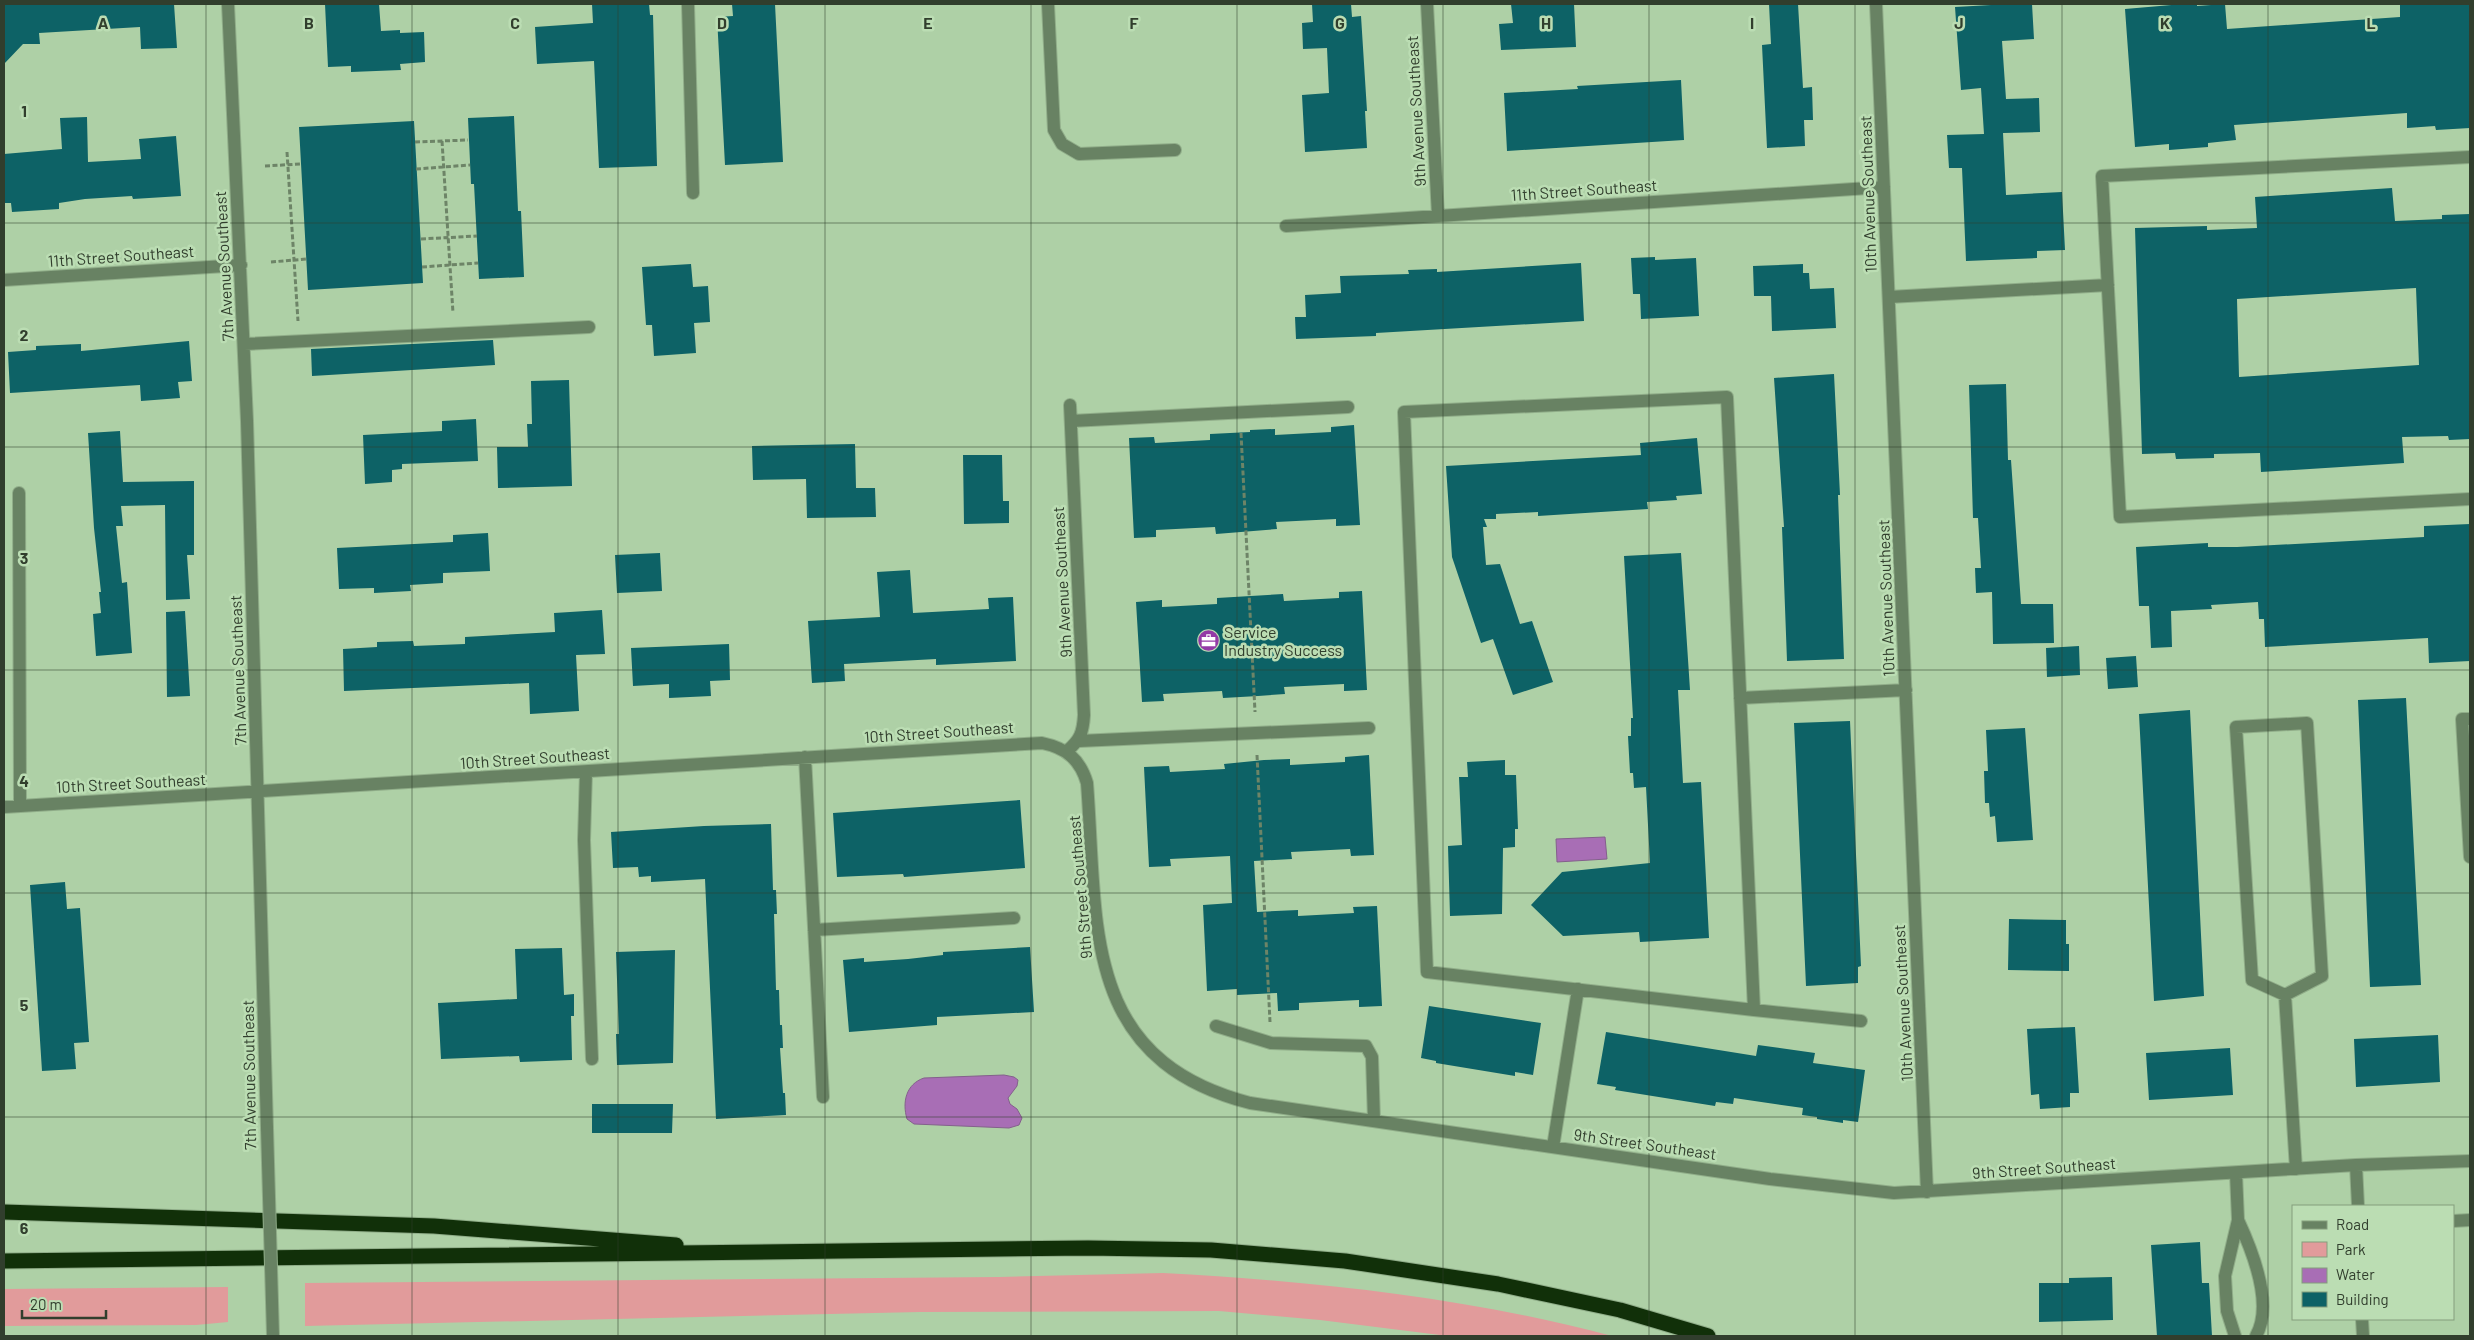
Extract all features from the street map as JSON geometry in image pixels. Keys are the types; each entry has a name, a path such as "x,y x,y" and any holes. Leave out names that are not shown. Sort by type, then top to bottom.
{"highway":[{"path":"4,1212 434,1226 775,1252"},
{"path":"4,1261 775,1252 1211,1250 1345,1261 1498,1284 1620,1310 1708,1336"}],"street":[{"name":"7th Avenue Southeast","path":"228,4 244,344 273,1336"},
{"path":"688,4 693,193"},
{"path":"1048,4 1054,130 1062,144 1079,154 1175,150"},
{"name":"9th Avenue Southeast","path":"1427,4 1438,216"},
{"name":"10th Avenue Southeast","path":"1876,4 1928,1192"},
{"path":"2470,157 2102,176 2120,517 2470,499"},
{"name":"11th Street Southeast","path":"1286,226 1884,187"},
{"name":"11th Street Southeast","path":"4,280 241,265"},
{"path":"1889,297 2108,285"},
{"path":"244,344 589,327"},
{"path":"1754,1010 1727,398 1404,412 1427,972 1754,1010 1861,1021"},
{"name":"9th Avenue Southeast","path":"1070,406 1084,716 1083,731 1079,741"},
{"path":"1071,421 1348,407"},
{"path":"19,493 20,806"},
{"path":"1740,698 1906,690"},
{"path":"2470,719 2462,720 2470,857"},
{"path":"2307,723 2322,976 2285,995 2252,980 2236,728 2307,723"},
{"path":"1067,752 1079,741 1369,728"},
{"name":"10th Street Southeast","path":"4,807 586,772 1025,742 1057,746 1067,752"},
{"name":"9th Street Southeast","path":"1067,752 1083,769 1086,783 1098,945 1106,975 1120,1010 1137,1037 1163,1062 1190,1082 1221,1096 1250,1103 1553,1147 1847,1189 1894,1193 2356,1165 2470,1161"},
{"path":"805,757 823,1097"},
{"path":"586,772 584,840 592,1059"},
{"path":"814,930 1014,918"},
{"path":"1553,1147 1578,989"},
{"path":"2285,995 2296,1169"},
{"path":"1216,1026 1271,1043 1366,1046 1372,1057 1374,1121"},
{"path":"2356,1165 2358,1205"},
{"path":"2234,1336 2227,1311 2226,1276 2238,1220 2236,1173"},
{"path":"2238,1220 2253,1252 2259,1274 2261,1308 2259,1331 2256,1336"},
{"path":"2454,1221 2470,1220"},
{"path":"2362,1320 2363,1336"}],"path":[{"path":"415,142 468,140"},
{"path":"442,141 454,334"},
{"path":"287,152 300,342"},
{"path":"265,166 300,164"},
{"path":"416,168 470,165"},
{"path":"421,239 477,236"},
{"path":"272,262 307,259"},
{"path":"422,267 478,263"},
{"path":"1240,413 1255,712"},
{"path":"1257,755 1271,1043"}],"green space":[{"path":"1163,1273 1333,1286 1389,1293 1501,1311 1557,1322 1612,1336 1448,1336 1320,1320 1219,1311 920,1312 305,1326 305,1283 999,1277"},
{"path":"228,1287 228,1322 196,1325 4,1326 4,1289"}],"water":[{"path":"1605,837 1607,859 1557,862 1556,839"},
{"path":"1004,1075 1018,1080 1017,1086 1008,1098 1010,1104 1017,1109 1022,1118 1019,1125 1009,1128 914,1124 907,1119 905,1100 909,1089 924,1078"}],"building":[{"path":"4,4 174,4 177,48 141,49 140,27 39,33 40,44 23,44 4,64"},
{"path":"325,4 379,4 381,31 400,30 400,33 424,32 425,62 400,64 401,70 351,72 351,66 328,67"},
{"path":"592,4 649,4 650,15 653,15 657,166 599,168 594,61 537,64 535,27 593,23"},
{"path":"732,4 775,4 783,162 725,165 717,17 733,16"},
{"path":"1312,4 1351,4 1352,17 1361,16 1367,111 1365,111 1367,148 1305,152 1302,95 1329,93 1327,48 1303,49 1302,23 1313,22"},
{"path":"1511,4 1574,4 1576,47 1501,50 1499,24 1513,23"},
{"path":"1769,4 1798,4 1803,88 1812,87 1813,120 1804,120 1805,146 1767,148 1762,45 1771,44"},
{"path":"2032,4 2034,39 2002,41 2006,99 2039,98 2040,132 2003,133 2006,195 2062,192 2065,250 2037,251 2037,258 1966,261 1962,168 1949,168 1947,135 1984,134 1981,88 1961,90 1955,7"},
{"path":"2197,4 2197,6 2225,4 2227,29 2400,17 2400,4 2470,4 2470,128 2436,130 2435,126 2407,128 2407,113 2234,125 2236,140 2208,143 2208,147 2169,150 2169,144 2135,147 2125,9"},
{"path":"1681,80 1684,140 1507,151 1504,93 1578,89 1577,86"},
{"path":"514,116 518,211 521,211 524,277 479,279 474,184 471,184 468,118"},
{"path":"87,117 88,162 141,159 139,139 176,136 181,196 133,199 132,196 85,199 59,203 59,209 12,212 11,203 4,203 4,154 62,149 60,118"},
{"path":"414,121 423,283 308,290 299,127"},
{"path":"2392,188 2395,221 2442,219 2442,215 2470,214 2470,439 2449,440 2448,436 2402,437 2404,463 2261,472 2260,453 2214,454 2214,458 2176,459 2175,453 2142,454 2135,228 2207,226 2207,230 2257,228 2255,197","holes":["2416,288 2419,365 2239,377 2237,299"]},
{"path":"1655,257 1655,260 1696,258 1699,316 1641,319 1640,294 1633,294 1631,258"},
{"path":"1581,263 1584,321 1376,333 1376,336 1296,339 1295,317 1306,317 1305,295 1341,293 1340,276 1409,274 1408,270 1437,269 1437,272"},
{"path":"691,264 693,287 708,286 710,322 694,323 696,353 654,356 652,325 646,325 642,267"},
{"path":"1803,264 1803,273 1809,273 1810,289 1834,288 1836,328 1772,331 1771,296 1754,296 1753,266"},
{"path":"493,340 495,365 312,376 311,349"},
{"path":"189,341 192,381 178,382 180,398 141,401 140,385 10,393 8,352 36,350 36,346 81,344 81,351"},
{"path":"1834,374 1840,495 1838,495 1844,659 1787,661 1782,527 1784,527 1774,378"},
{"path":"569,380 572,486 498,488 497,447 528,447 527,424 532,424 531,381"},
{"path":"2006,384 2008,460 2011,460 2021,604 2053,604 2054,643 1993,644 1992,592 1976,593 1975,568 1981,568 1978,518 1973,518 1969,385"},
{"path":"476,419 478,461 402,464 402,469 392,470 392,482 365,484 363,435 442,431 442,421"},
{"path":"1354,425 1360,525 1336,526 1336,519 1276,522 1277,529 1216,534 1215,527 1156,530 1156,537 1134,538 1129,438 1154,437 1155,443 1210,440 1210,434 1275,429 1275,435 1331,432 1331,427"},
{"path":"120,431 123,482 194,481 194,555 187,555 190,599 166,600 165,505 121,506 123,526 116,526 122,583 127,582 132,653 96,656 93,614 101,613 99,592 101,592 94,528 88,433"},
{"path":"1697,438 1702,494 1676,496 1677,500 1647,502 1648,509 1538,516 1538,512 1496,514 1496,519 1484,519 1487,527 1483,527 1486,565 1500,564 1520,624 1532,621 1553,682 1513,695 1493,639 1481,643 1452,557 1446,466 1641,455 1640,443"},
{"path":"855,444 856,488 875,488 876,517 807,518 806,479 753,480 752,446"},
{"path":"963,455 1002,455 1003,501 1009,501 1009,523 964,524"},
{"path":"2470,524 2470,661 2429,663 2428,638 2265,647 2264,619 2259,619 2258,602 2211,605 2212,609 2171,611 2172,647 2151,648 2149,606 2139,606 2136,547 2208,543 2208,547 2237,547 2424,537 2424,526"},
{"path":"488,533 490,571 443,573 443,583 410,585 411,591 374,593 374,588 339,589 337,548 453,542 453,535"},
{"path":"660,553 662,591 617,593 615,555"},
{"path":"1681,553 1690,690 1678,690 1683,783 1701,782 1709,938 1640,942 1639,932 1563,936 1531,905 1562,872 1650,863 1646,787 1634,788 1633,773 1630,773 1628,736 1631,736 1631,718 1633,718 1624,556"},
{"path":"910,570 913,613 989,609 988,598 1013,597 1016,661 936,665 936,659 844,664 845,681 812,683 808,621 880,617 877,572"},
{"path":"1362,591 1367,690 1344,691 1344,684 1284,687 1285,694 1223,698 1222,691 1163,694 1164,701 1142,702 1136,602 1162,600 1162,607 1217,604 1217,598 1283,594 1284,601 1339,598 1339,592"},
{"path":"602,610 605,654 576,655 579,711 530,714 529,683 344,691 343,649 377,647 377,642 413,641 414,646 465,644 465,637 555,632 554,613"},
{"path":"185,611 190,696 167,697 166,612"},
{"path":"729,644 730,680 710,681 711,696 669,698 669,684 633,686 631,648"},
{"path":"2079,646 2080,675 2047,677 2046,648"},
{"path":"2136,656 2138,687 2108,689 2106,658"},
{"path":"2406,698 2421,985 2370,987 2358,700"},
{"path":"2190,710 2204,996 2154,1001 2139,714"},
{"path":"1850,721 1861,966 1858,967 1858,983 1806,986 1794,723"},
{"path":"2025,728 2033,840 1997,842 1995,816 1990,817 1989,803 1985,803 1984,771 1988,771 1986,730"},
{"path":"1369,755 1374,855 1351,856 1350,849 1291,852 1292,859 1254,861 1257,912 1298,910 1298,916 1354,913 1353,907 1377,906 1382,1006 1359,1007 1359,1000 1299,1003 1299,1010 1278,1011 1277,993 1237,995 1237,989 1207,991 1203,905 1232,903 1230,856 1170,859 1171,866 1149,867 1144,767 1169,766 1170,772 1225,769 1224,764 1264,760 1290,759 1290,765 1345,762 1345,757"},
{"path":"1505,760 1505,775 1516,775 1518,829 1515,829 1515,847 1503,848 1502,914 1450,916 1448,846 1462,845 1459,777 1468,777 1467,762"},
{"path":"1020,800 1025,868 904,877 903,874 837,877 833,813"},
{"path":"771,824 773,890 776,890 777,914 774,914 776,990 779,990 780,1025 782,1025 783,1048 780,1048 786,1115 716,1119 705,879 651,882 651,876 639,877 638,867 613,868 611,832"},
{"path":"65,882 67,909 80,908 89,1042 74,1043 76,1069 42,1071 30,885"},
{"path":"2009,919 2066,920 2066,944 2069,944 2069,971 2008,970"},
{"path":"1030,947 1034,1012 937,1017 937,1025 849,1032 843,960 864,958 864,962 908,959 943,955 943,952"},
{"path":"562,948 564,995 574,994 574,1016 571,1016 572,1060 520,1062 519,1056 441,1059 438,1003 517,999 515,949"},
{"path":"675,950 673,1063 617,1065 616,1034 619,1034 616,952"},
{"path":"1429,1006 1541,1023 1533,1075 1515,1072 1515,1076 1436,1063 1436,1061 1421,1058"},
{"path":"2075,1027 2079,1093 2070,1093 2070,1107 2040,1109 2039,1094 2031,1095 2027,1029"},
{"path":"1606,1032 1756,1056 1758,1045 1815,1053 1813,1063 1865,1070 1858,1122 1843,1120 1843,1123 1817,1119 1817,1117 1802,1115 1803,1108 1734,1098 1733,1104 1716,1102 1715,1106 1615,1090 1616,1087 1597,1084"},
{"path":"2438,1035 2440,1082 2356,1087 2354,1039"},
{"path":"2230,1048 2233,1095 2149,1100 2146,1053"},
{"path":"592,1104 673,1104 672,1133 592,1133"},
{"path":"2200,1242 2202,1283 2209,1283 2212,1336 2157,1336 2151,1245"},
{"path":"2112,1277 2113,1320 2039,1322 2039,1283 2069,1283 2069,1278"}],"place":[{"name":"Service Industry Success","path":"1208,641"}]}
